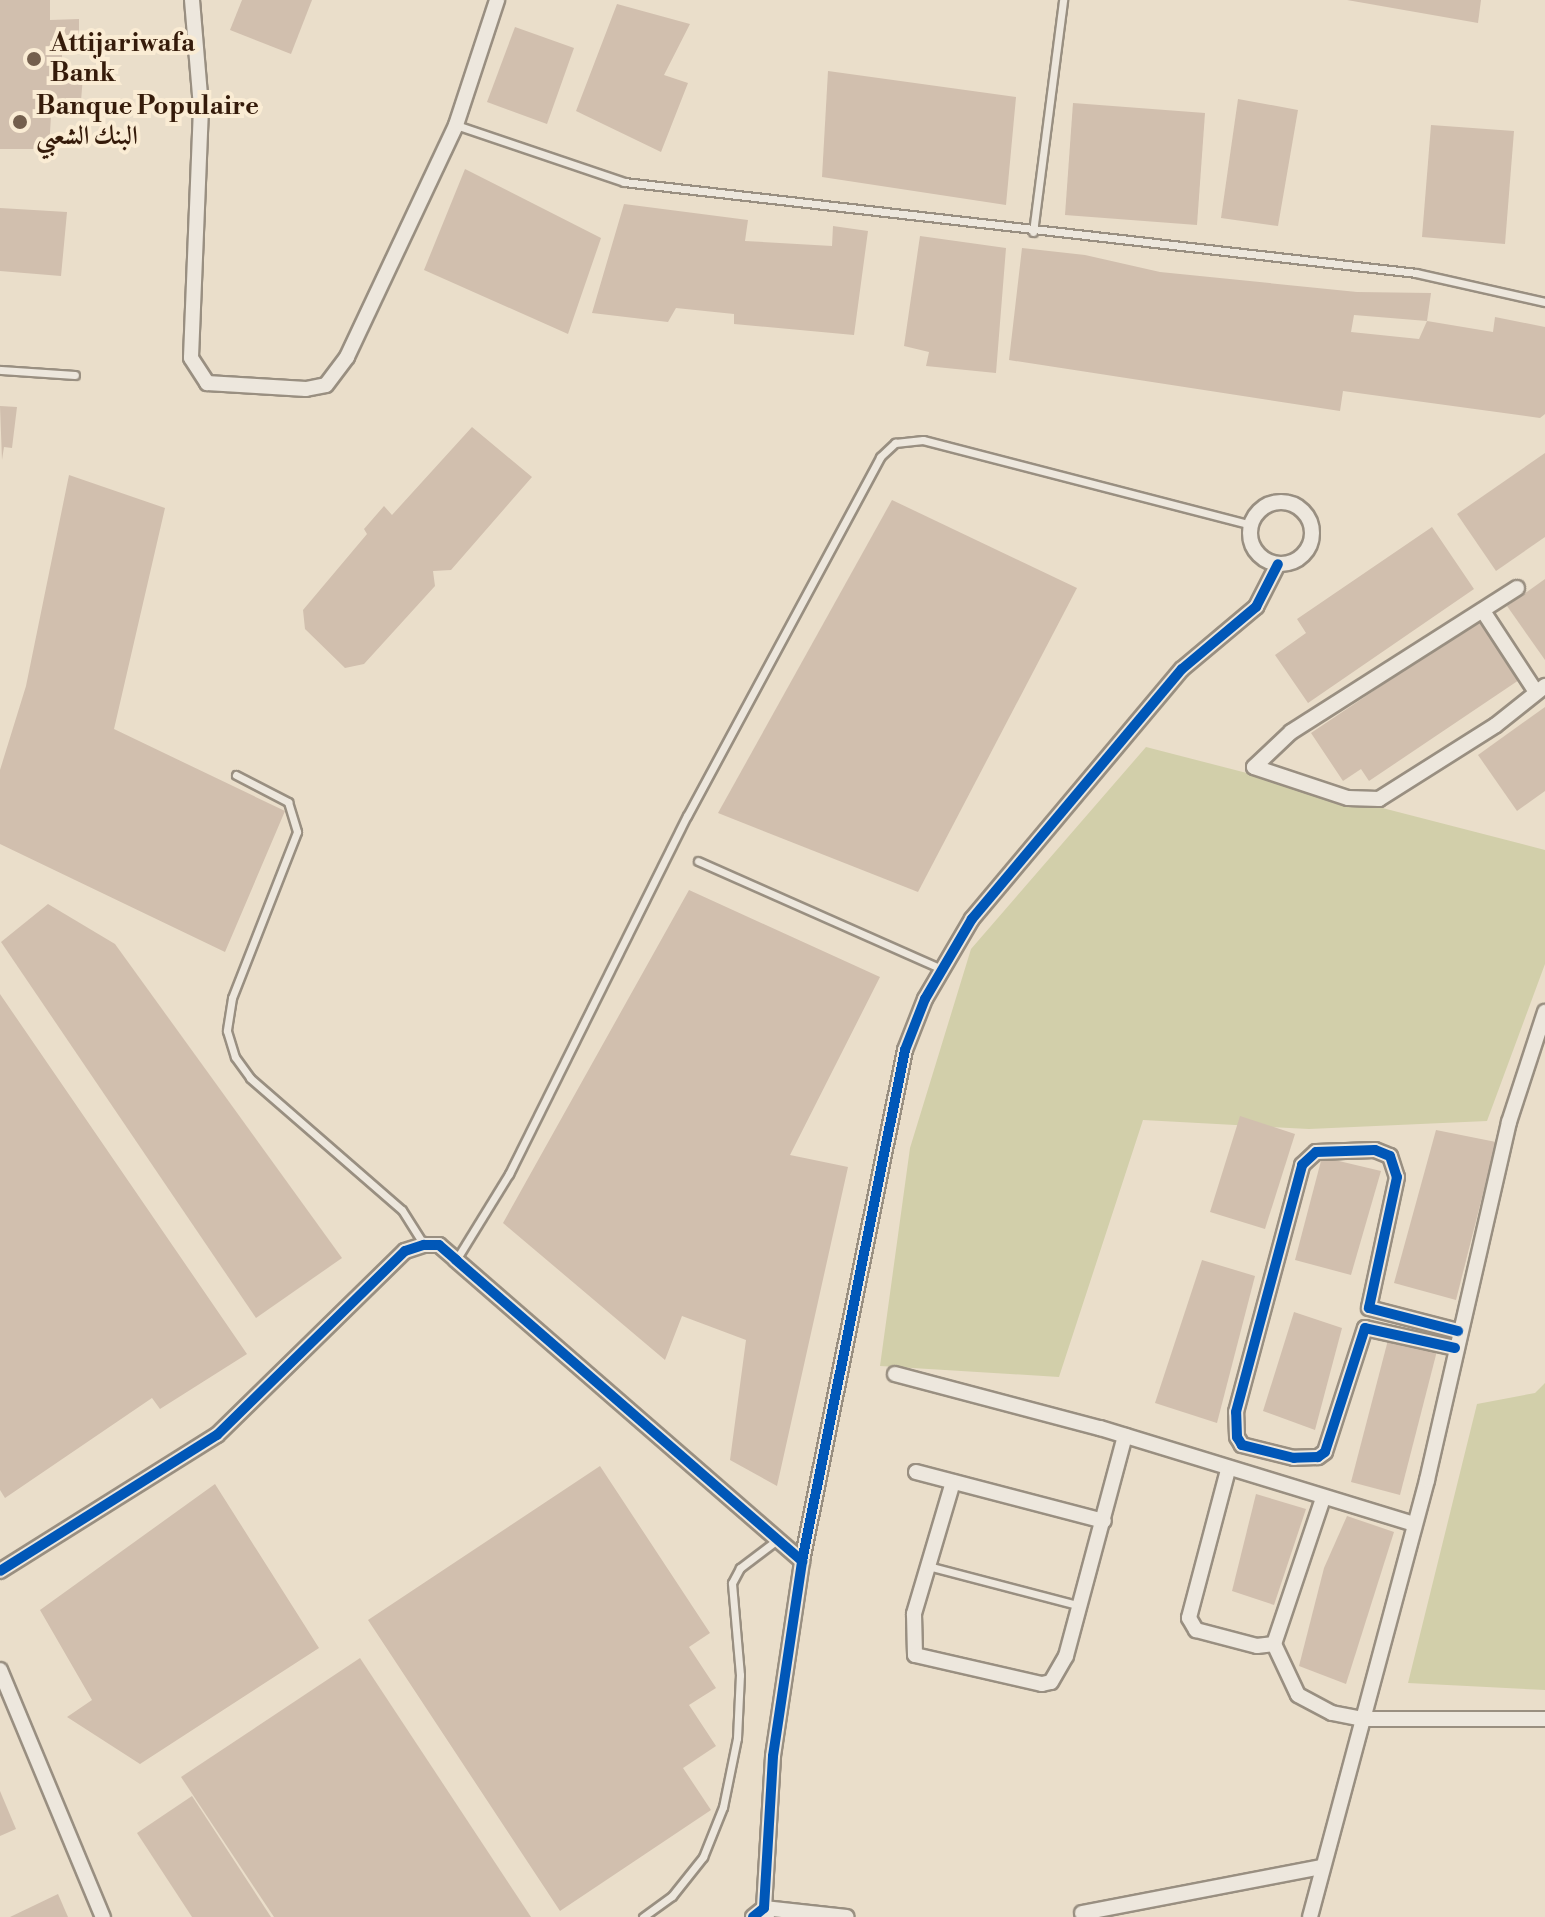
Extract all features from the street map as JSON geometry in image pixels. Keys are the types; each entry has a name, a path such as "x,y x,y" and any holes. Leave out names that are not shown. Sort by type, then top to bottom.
{"street":[{"path":"192,0 201,108 191,358 207,383 306,389 337,376 456,125 497,0"},
{"path":"1276,502 1294,504 1307,515 1312,532 1308,549 1295,561 1278,564 1256,550 1251,525 1261,510 1276,502"},
{"path":"847,1917 762,1914 773,1756 802,1561 905,1050 939,968 972,919 1182,669 1256,607 1278,564"},
{"path":"1483,611 1540,689 1496,725 1379,799 1348,798 1254,767 1291,732 1517,588"},
{"path":"1310,1917 1414,1524 1509,1122 1545,1012"},
{"path":"1455,1348 1365,1328 1325,1452 1318,1457 1294,1458 1242,1445 1237,1437 1236,1412 1302,1165 1316,1152 1375,1150 1390,1156 1397,1177 1369,1308 1458,1331"},
{"path":"0,1571 217,1435 405,1251 424,1245 439,1245 802,1561"},
{"path":"895,1374 1125,1436 1228,1470 1414,1524"},
{"path":"953,1482 914,1614 912,1645 923,1660 986,1675 1051,1682 1066,1656 1125,1436"},
{"path":"1228,1470 1189,1618 1196,1630 1257,1646 1274,1644"},
{"path":"916,1472 1104,1521"},
{"path":"1323,1498 1274,1644 1298,1695 1332,1713 1363,1719 1545,1719"},
{"path":"0,1670 103,1917"},
{"path":"1082,1913 1322,1867"}],"lane":[{"path":"1033,232 1063,0"},
{"path":"456,125 624,182 1033,232 1416,273 1545,302"},
{"path":"0,370 75,375"},
{"path":"456,1260 509,1174 687,816 880,457 895,443 923,440 1251,525"},
{"path":"236,775 288,802 297,832 232,998 227,1031 235,1057 250,1078 402,1210 424,1245"},
{"path":"698,861 939,968"},
{"path":"643,1917 672,1896 703,1857 723,1807 737,1738 739,1691 732,1583 740,1568 777,1540"},
{"path":"928,1566 1080,1606"}],"shaded area":[{"path":"1146,747 1545,850 1545,964 1487,1121 1309,1129 1143,1120 1059,1377 880,1366 910,1148 971,949"},
{"path":"1545,1383 1545,1690 1408,1683 1477,1404 1535,1393"}],"building":[{"path":"0,0 50,0 50,20 79,19 79,51 62,51 62,75 83,76 81,101 52,99 49,149 0,149"},
{"path":"242,0 312,0 291,54 230,30"},
{"path":"1347,0 1481,0 1478,23"},
{"path":"617,4 690,24 664,75 688,83 661,152 576,111"},
{"path":"515,27 574,48 547,124 487,102"},
{"path":"828,71 1016,97 1006,205 822,177"},
{"path":"1238,99 1298,110 1278,226 1221,218"},
{"path":"1073,103 1205,113 1197,225 1065,215"},
{"path":"1431,125 1514,131 1505,244 1422,237"},
{"path":"465,169 601,238 568,334 424,270"},
{"path":"624,204 748,220 745,241 832,246 833,226 868,231 854,335 734,324 734,314 676,308 668,322 592,313"},
{"path":"0,208 67,212 61,276 0,271"},
{"path":"920,236 1006,248 996,373 926,366 929,352 904,346"},
{"path":"1022,248 1085,255 1160,272 1357,292 1431,293 1427,321 1493,332 1495,317 1545,327 1545,414 1540,418 1343,391 1340,411 1009,360","holes":["1354,315 1427,321 1419,339 1351,332"]},
{"path":"0,406 17,407 12,448 4,447 2,460"},
{"path":"472,427 532,477 451,570 433,571 435,586 364,664 345,668 305,629 303,610 367,534 364,529 384,506 392,515"},
{"path":"1545,453 1545,537 1496,571 1457,514"},
{"path":"69,475 165,508 114,729 285,811 225,952 0,844 0,770 26,686"},
{"path":"892,500 1077,588 918,892 718,813"},
{"path":"1432,527 1474,589 1308,703 1275,655 1306,633 1297,619"},
{"path":"1545,579 1545,660 1507,606"},
{"path":"1479,620 1519,680 1369,781 1361,769 1343,781 1311,733"},
{"path":"1545,707 1545,791 1517,811 1478,755"},
{"path":"689,890 880,977 790,1155 848,1167 777,1486 730,1460 746,1340 682,1316 665,1360 503,1223"},
{"path":"48,904 115,944 342,1258 256,1318 1,942"},
{"path":"0,994 247,1354 160,1409 152,1398 5,1498 0,1490"},
{"path":"1240,1116 1295,1134 1265,1229 1210,1212"},
{"path":"1436,1130 1496,1142 1456,1300 1394,1283"},
{"path":"1322,1157 1381,1171 1351,1275 1295,1260"},
{"path":"1202,1260 1255,1276 1217,1423 1155,1403"},
{"path":"1294,1312 1342,1328 1315,1430 1263,1411"},
{"path":"1388,1340 1438,1347 1400,1495 1351,1482"},
{"path":"600,1466 710,1633 689,1647 716,1688 689,1705 716,1746 683,1768 711,1810 560,1911 368,1620"},
{"path":"215,1484 319,1648 140,1764 67,1717 92,1700 40,1610"},
{"path":"1256,1494 1306,1509 1274,1605 1232,1591"},
{"path":"1347,1516 1394,1532 1346,1684 1299,1666 1324,1568"},
{"path":"360,1658 531,1917 274,1917 181,1777"},
{"path":"0,1791 16,1829 0,1836"},
{"path":"192,1796 271,1917 192,1917 137,1833"},
{"path":"58,1894 68,1917 10,1917"}],"cycle path":[{"path":"753,1917 764,1908 773,1756 802,1561 905,1050 925,999 972,919 1182,669 1256,607 1278,564"},
{"path":"1455,1348 1365,1328 1325,1452 1318,1457 1294,1458 1242,1445 1237,1437 1236,1412 1302,1165 1316,1152 1375,1150 1390,1156 1397,1177 1369,1308 1458,1331"},
{"path":"0,1571 217,1435 405,1251 424,1245 439,1245 802,1561"}],"place":[{"name":"Attijariwafa Bank","path":"34,59"},
{"name":"Banque Populaire البنك الشعبي","path":"20,122"}]}
